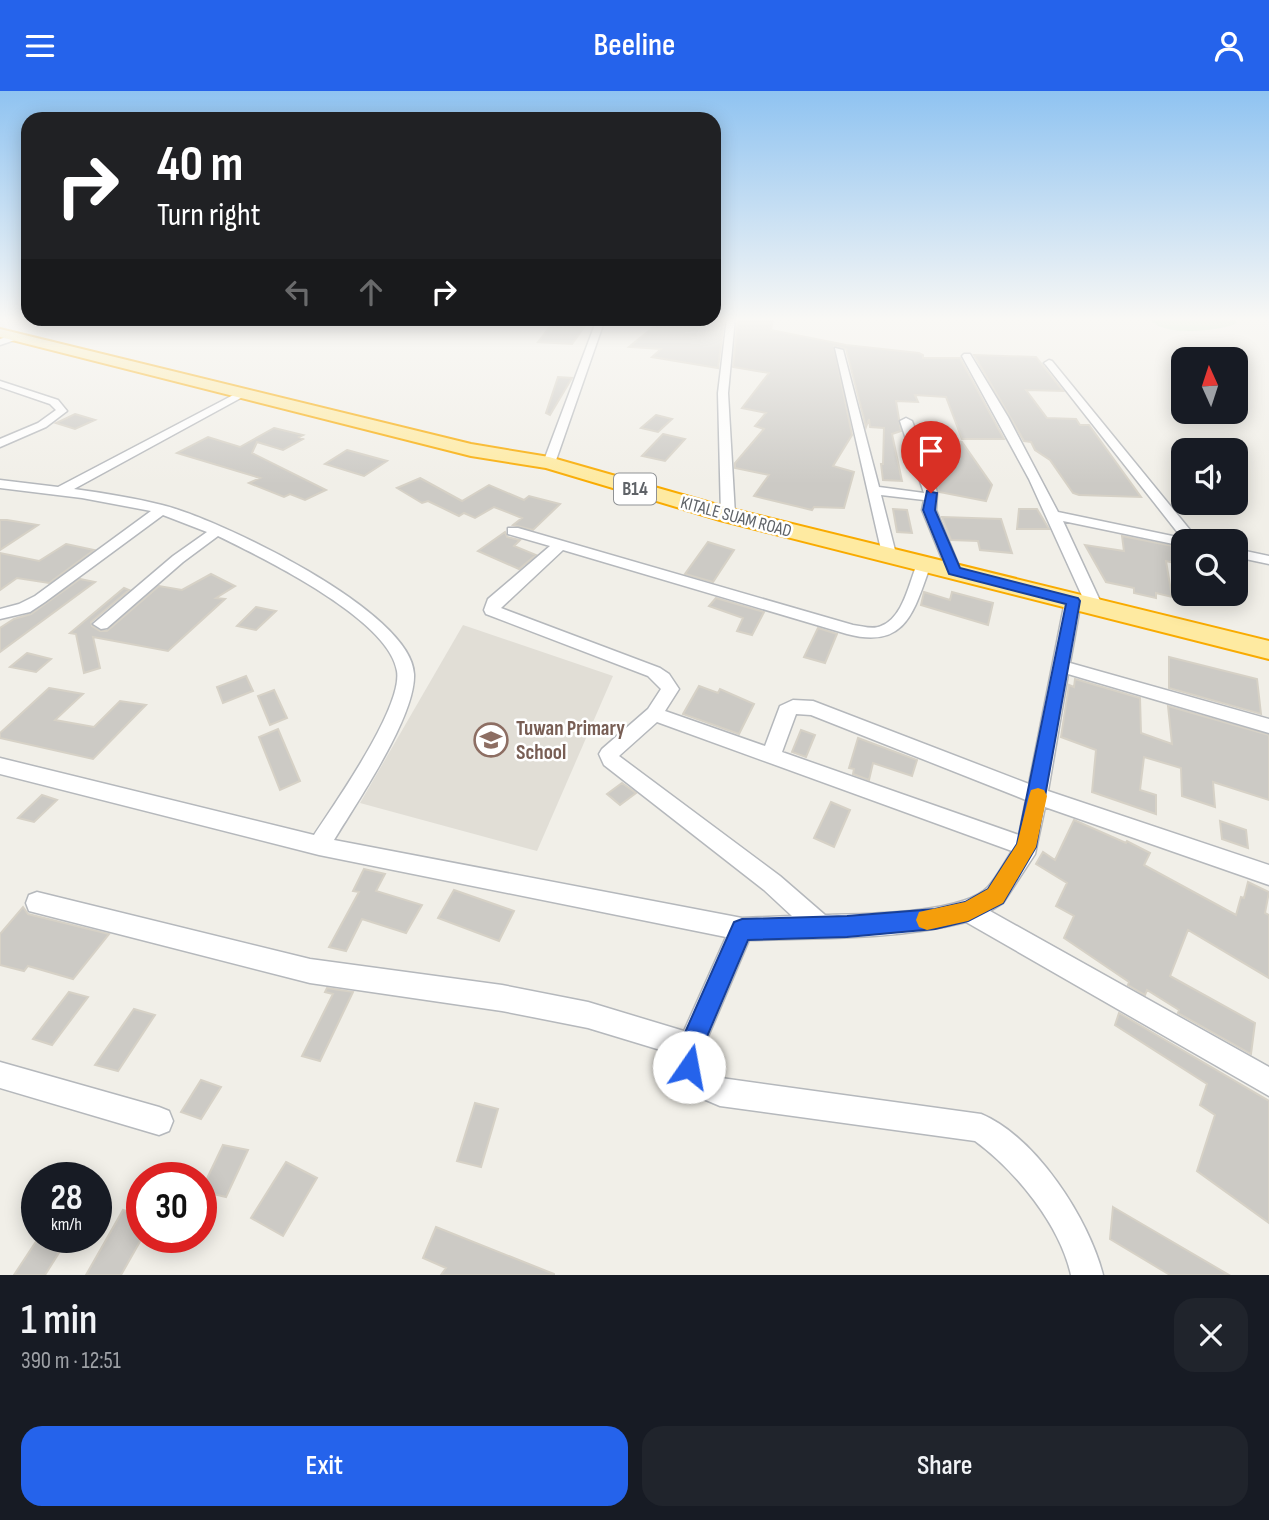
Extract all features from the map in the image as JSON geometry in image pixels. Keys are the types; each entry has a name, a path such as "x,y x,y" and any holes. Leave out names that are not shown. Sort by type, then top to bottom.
{"highway":[{"name":"KITALE SUAM ROAD","path":"156,373 471,450 550,463 728,515 1269,650"}],"street":[{"path":"550,463 582,373"},
{"path":"725,373 723,393 728,515"},
{"path":"844,373 889,554"},
{"path":"0,766 319,846 742,929 935,919 968,911 995,896 1027,847 1062,666 1083,603 1055,515 1011,427 978,373"},
{"path":"1057,373 1182,529"},
{"path":"0,384 54,402 62,411 41,425 0,443"},
{"path":"58,492 243,394"},
{"path":"906,421 926,473 929,510 954,571"},
{"path":"3,486 162,509 218,530 303,573 332,592 384,636 406,668 403,692 389,725 319,846"},
{"path":"874,490 929,497"},
{"path":"0,614 24,608 40,599 162,509"},
{"path":"1055,515 1171,539"},
{"path":"102,624 178,559 218,530"},
{"path":"513,531 853,630 875,633 889,631 899,623 924,564"},
{"path":"560,545 495,603 492,610 654,672 663,678 670,689 654,714 613,749 609,754 611,760 772,883 821,927"},
{"path":"1248,556 1269,560"},
{"path":"1062,666 1269,726"},
{"path":"772,754 786,711 793,707 813,708 1038,796 1269,875"},
{"path":"654,714 1027,847"},
{"path":"37,902 310,971 460,991 588,1015 691,1046"},
{"path":"968,911 1269,1082"},
{"path":"742,929 691,1046 689,1067 697,1082 720,1092 981,1128 1008,1148 1037,1180 1081,1250 1087,1275"},
{"path":"0,1075 159,1121"}],"shaded area":[{"name":"Tuwan Primary School","path":"463,625 613,676 537,851 360,803"}],"building":[{"path":"769,373 840,373 852,435 833,466 854,472 844,508 814,507 812,510 754,496 769,475 735,468 735,463 764,429 755,426 766,413 742,408"},
{"path":"852,373 968,373 1004,439 962,439 946,397 915,395 918,402 896,401 901,431 892,434 902,481 883,480 881,464 884,428 870,427 869,419 866,427"},
{"path":"985,373 1049,373 1063,391 1026,390 1047,418 1076,419 1080,425 1089,425 1141,497 1073,493 1050,460 1035,450 1031,442 1024,441"},
{"path":"558,377 572,378 550,415 546,413"},
{"path":"75,414 95,420 75,429 56,423"},
{"path":"656,415 672,419 658,432 641,428"},
{"path":"274,428 303,435 299,437 303,439 283,450 257,442 252,453 326,490 305,500 290,494 284,497 249,483 260,478 177,453 208,437 240,447"},
{"path":"663,434 685,439 665,461 642,456"},
{"path":"921,436 962,442 992,485 986,501 939,492"},
{"path":"347,450 387,461 364,476 325,464"},
{"path":"420,478 462,501 489,485 524,500 529,496 560,504 533,530 513,525 522,518 494,507 475,518 464,513 459,516 428,501 422,503 397,488"},
{"path":"893,509 907,510 912,533 897,532"},
{"path":"1019,509 1037,509 1049,529 1017,529"},
{"path":"942,517 1001,519 1012,553 980,550 978,541 951,540"},
{"path":"0,520 7,520 38,525 0,550"},
{"path":"505,532 507,537 520,540 514,546 536,555 519,569 478,551"},
{"path":"1122,536 1171,546 1171,562 1166,561 1171,597 1156,593 1156,598 1134,593 1134,588 1106,582 1085,545 1124,551"},
{"path":"708,542 734,550 713,582 685,574"},
{"path":"66,544 94,550 49,583 17,578 0,590 0,553 39,561"},
{"path":"211,574 235,586 216,598 225,599 168,651 93,637 100,668 84,673 76,634 70,633 124,588 129,590 91,622 92,626 100,631 107,631 159,586 182,590"},
{"path":"80,579 95,582 0,652 0,628 14,619 31,614"},
{"path":"924,592 950,600 952,592 993,603 988,625 921,605"},
{"path":"716,598 764,612 752,635 737,631 743,618 709,606"},
{"path":"256,607 276,611 256,630 237,626"},
{"path":"818,628 837,634 825,663 804,657"},
{"path":"27,653 51,659 36,672 10,667"},
{"path":"1169,657 1257,679 1261,714 1169,688"},
{"path":"246,676 253,691 223,703 217,687"},
{"path":"1075,679 1140,698 1141,733 1172,744 1168,706 1269,735 1269,800 1213,782 1215,807 1182,796 1181,768 1144,757 1140,790 1156,795 1156,814 1092,792 1096,750 1061,737 1069,685 1074,687"},
{"path":"699,686 718,693 720,689 754,704 739,734 683,714"},
{"path":"49,688 83,694 55,720 94,727 120,701 146,705 93,759 0,738 0,733"},
{"path":"274,690 287,718 270,725 258,696"},
{"path":"278,729 300,781 280,790 259,737"},
{"path":"801,730 815,735 806,757 792,752"},
{"path":"858,738 917,760 912,776 873,763 869,780 853,774 854,769 849,768"},
{"path":"622,783 636,793 620,805 607,794"},
{"path":"42,795 57,800 34,822 18,818"},
{"path":"831,802 850,810 834,847 814,838"},
{"path":"1074,820 1150,853 1144,865 1236,915 1248,882 1269,892 1265,913 1269,915 1269,978 1188,930 1170,976 1255,1023 1251,1054 1178,1013 1179,1010 1147,990 1145,995 1128,985 1129,982 1064,938 1074,916 1056,906 1067,883 1036,864 1043,852 1055,860"},
{"path":"1220,821 1246,830 1248,848 1222,839"},
{"path":"364,869 385,874 376,891 422,905 406,933 362,919 346,951 329,947 359,892 353,891"},
{"path":"454,890 514,911 499,941 438,918"},
{"path":"23,907 28,914 109,934 73,979 28,966 24,971 0,965 0,934"},
{"path":"327,988 353,992 320,1061 302,1056 333,994 325,992"},
{"path":"69,992 88,997 52,1045 33,1039"},
{"path":"134,1009 155,1015 118,1071 95,1065"},
{"path":"1119,1013 1269,1101 1269,1223 1197,1171 1215,1115 1200,1105 1207,1084 1115,1025"},
{"path":"201,1080 221,1087 201,1119 181,1112"},
{"path":"475,1103 498,1109 481,1167 457,1161"},
{"path":"223,1145 248,1150 226,1197 217,1195 217,1162 215,1162"},
{"path":"286,1162 317,1178 283,1236 251,1218"},
{"path":"1113,1207 1229,1275 1170,1275 1110,1239"},
{"path":"123,1210 126,1211 126,1253 133,1253 121,1275 86,1275 99,1253 112,1253 112,1229"},
{"path":"436,1227 554,1275 441,1275 446,1268 423,1258"},
{"path":"28,1253 59,1253 45,1275 14,1275"}],"slow traffic":[{"path":"927,920 968,911 995,896 1027,847 1038,796"}],"place":[{"name":"Tuwan Primary School","path":"491,740"}],"route":[{"path":"689,1067 691,1046 742,929 847,926 935,919 968,911 995,896 1027,847 1073,601 954,571 929,510 931,493"}]}
